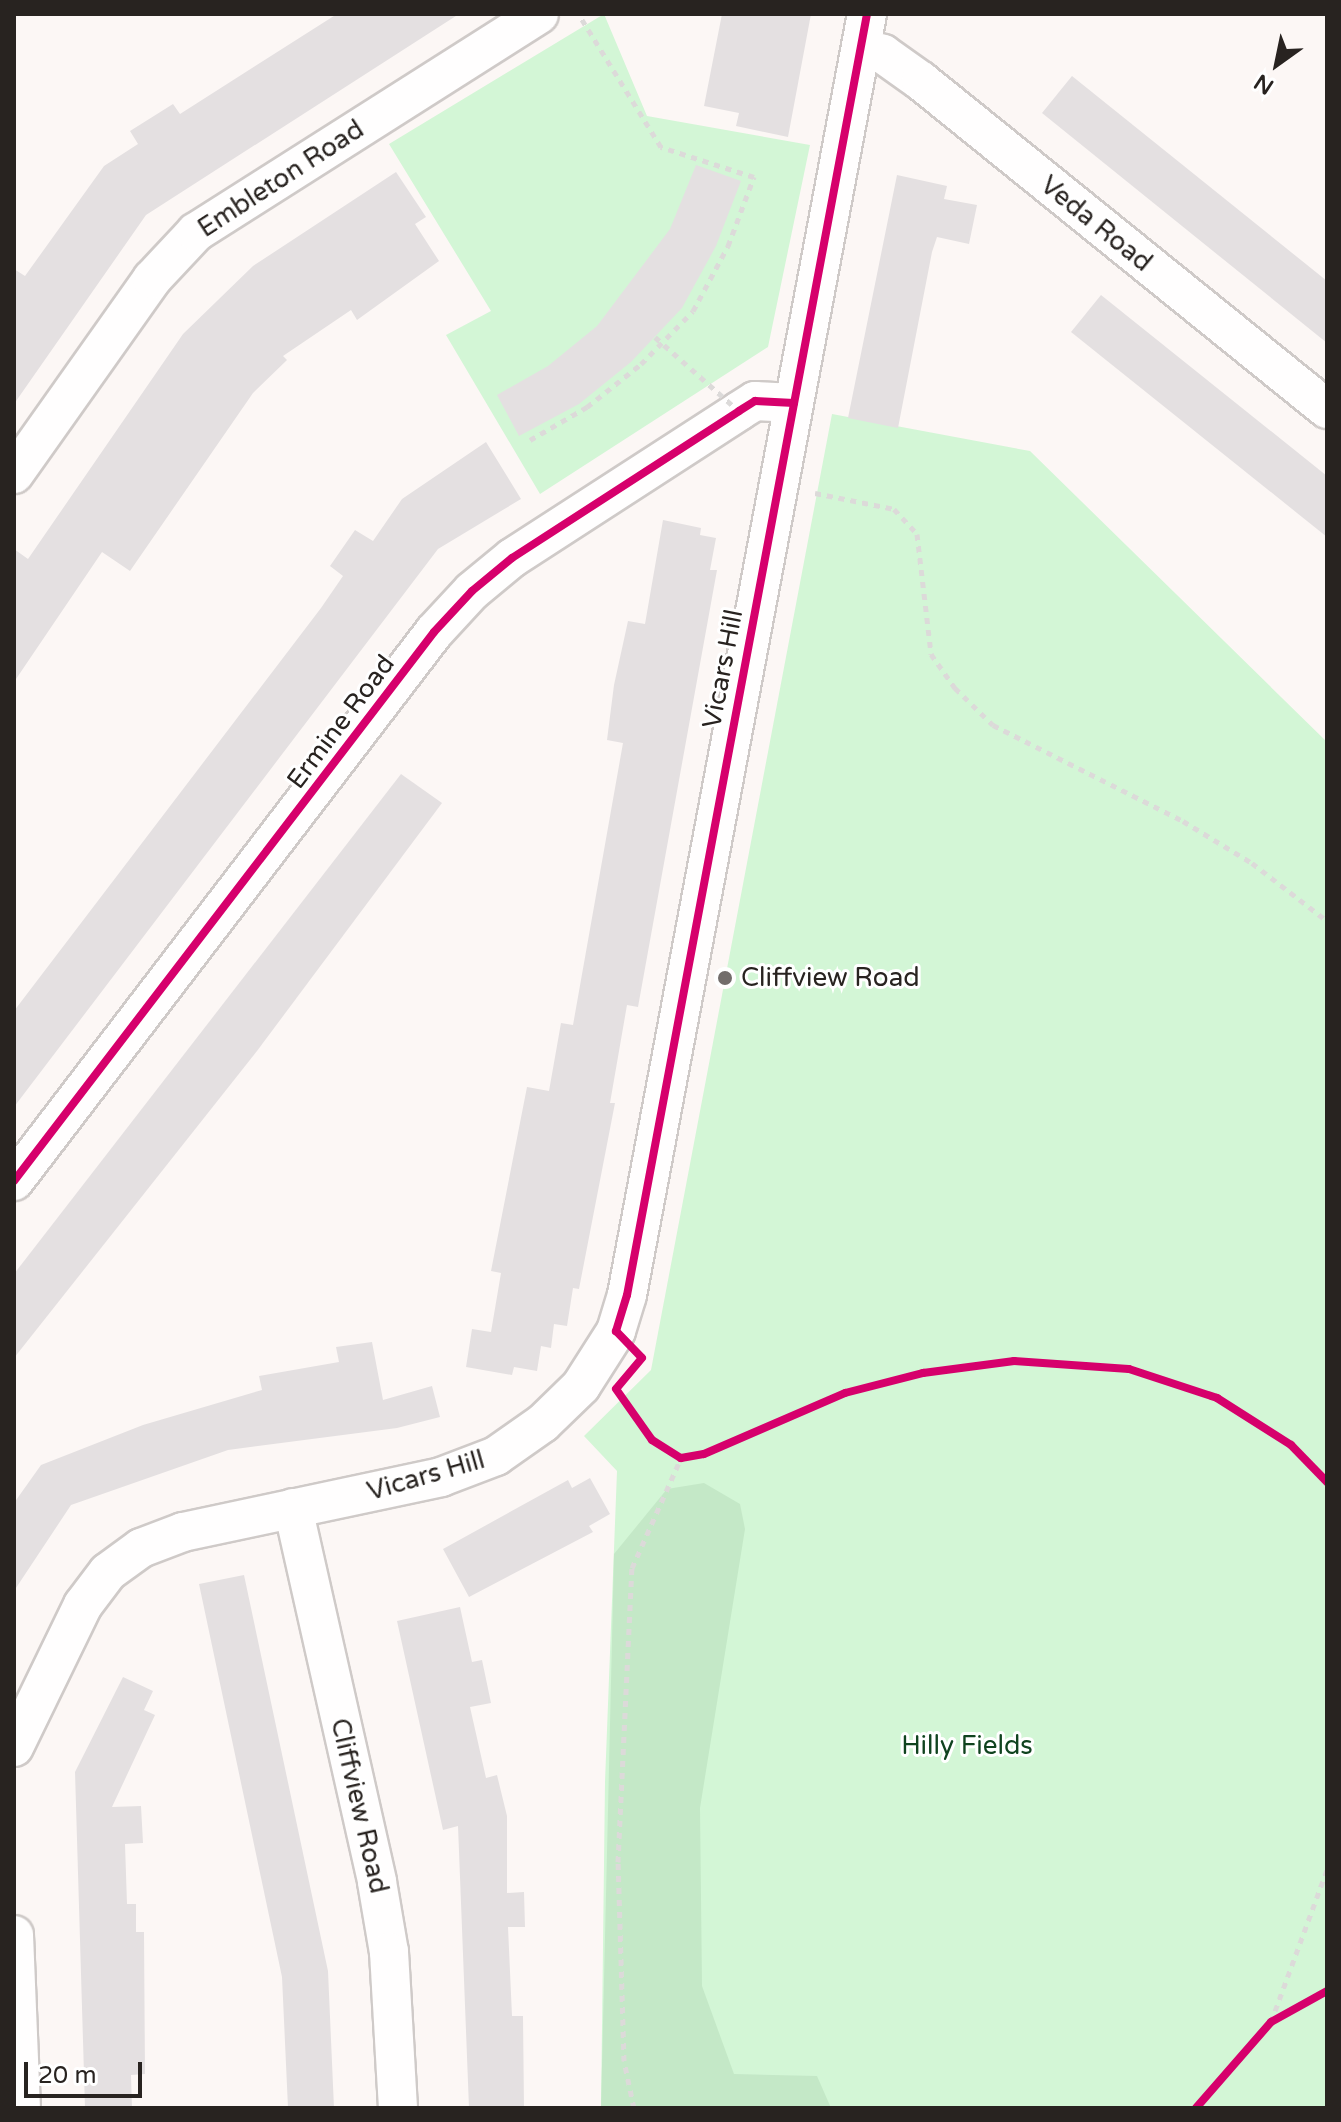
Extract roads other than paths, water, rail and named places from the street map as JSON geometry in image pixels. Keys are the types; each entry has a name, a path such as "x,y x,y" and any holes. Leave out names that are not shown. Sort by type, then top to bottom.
{"street":[{"name":"Embleton Road","path":"14,474 152,279 196,232 539,14"},
{"name":"Vicars Hill","path":"14,1747 83,1605 108,1572 141,1548 183,1532 441,1477 496,1456 543,1423 581,1386 616,1331 627,1295 864,31"},
{"name":"Veda Road","path":"864,31 883,54 921,81 1327,409"},
{"name":"Ermine Road","path":"14,1181 434,632 472,591 525,549 755,401 794,403"},
{"name":"Cliffview Road","path":"293,1508 377,1882 389,1952 398,2108"},
{"path":"14,1935 21,2108"}],"place":[{"name":"Cliffview Road","path":"725,978"}],"park label":[{"name":"Hilly Fields","path":"967,1746"}]}
